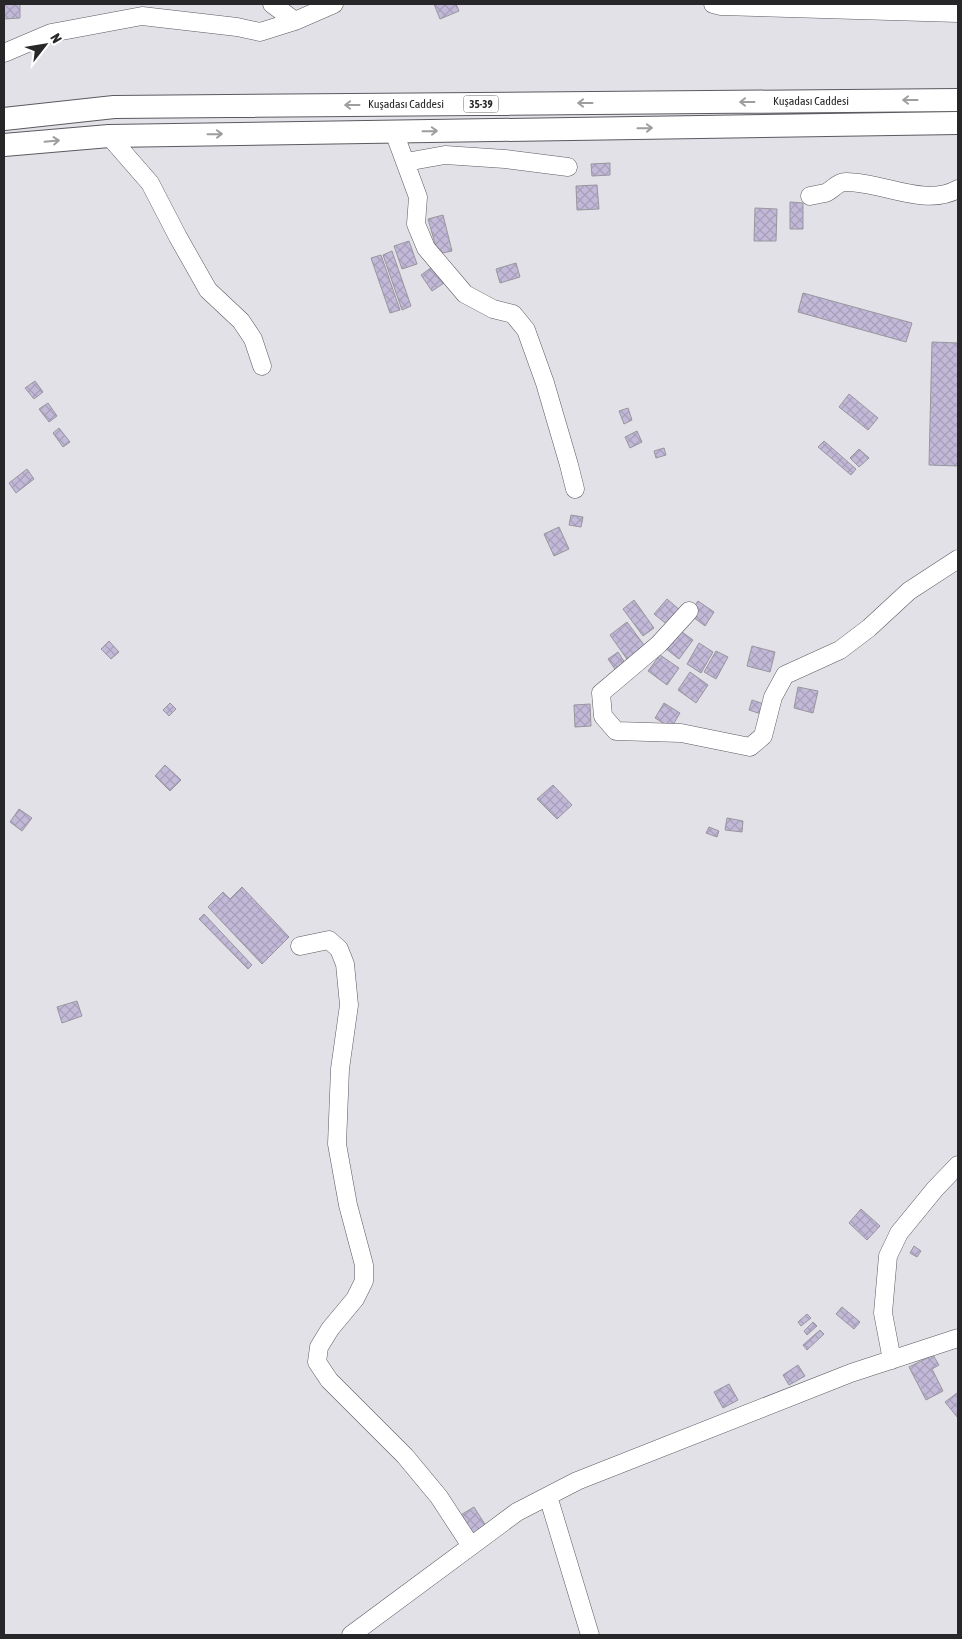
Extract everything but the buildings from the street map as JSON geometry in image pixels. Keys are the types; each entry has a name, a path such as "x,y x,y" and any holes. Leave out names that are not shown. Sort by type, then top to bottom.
{"main road":[{"name":"Kuşadası Caddesi","path":"4,119 114,107 958,100"},
{"name":"Kuşadası Caddesi","path":"4,145 109,136 958,123"}],"street":[{"path":"272,4 295,21"},
{"path":"4,53 51,33 142,16 237,27 260,32 295,21 334,4"},
{"path":"713,4 721,6 958,13"},
{"path":"394,132 418,197 416,224 426,248 465,294 493,309 513,314 526,330 545,383 570,465 575,489"},
{"path":"109,136 150,183 208,290 240,321 253,339 262,366"},
{"path":"406,162 445,155 505,158 568,167"},
{"path":"810,196 827,192 842,182 860,182 910,194 943,195 958,188"},
{"path":"689,611 659,644 600,693 603,716 616,731 681,733 750,747 763,736 773,697 785,676 840,650 869,628 909,591 958,559"},
{"path":"300,946 329,940 340,949 345,964 349,1005 340,1069 338,1144 348,1205 364,1265 364,1281 355,1299 330,1329 319,1347 317,1362 329,1380 410,1463 438,1497 471,1546"},
{"path":"892,1360 883,1313 888,1256 899,1233 935,1189 958,1165"},
{"path":"351,1635 517,1512 586,1477 851,1373 958,1338"},
{"path":"548,1496 590,1635"}]}
